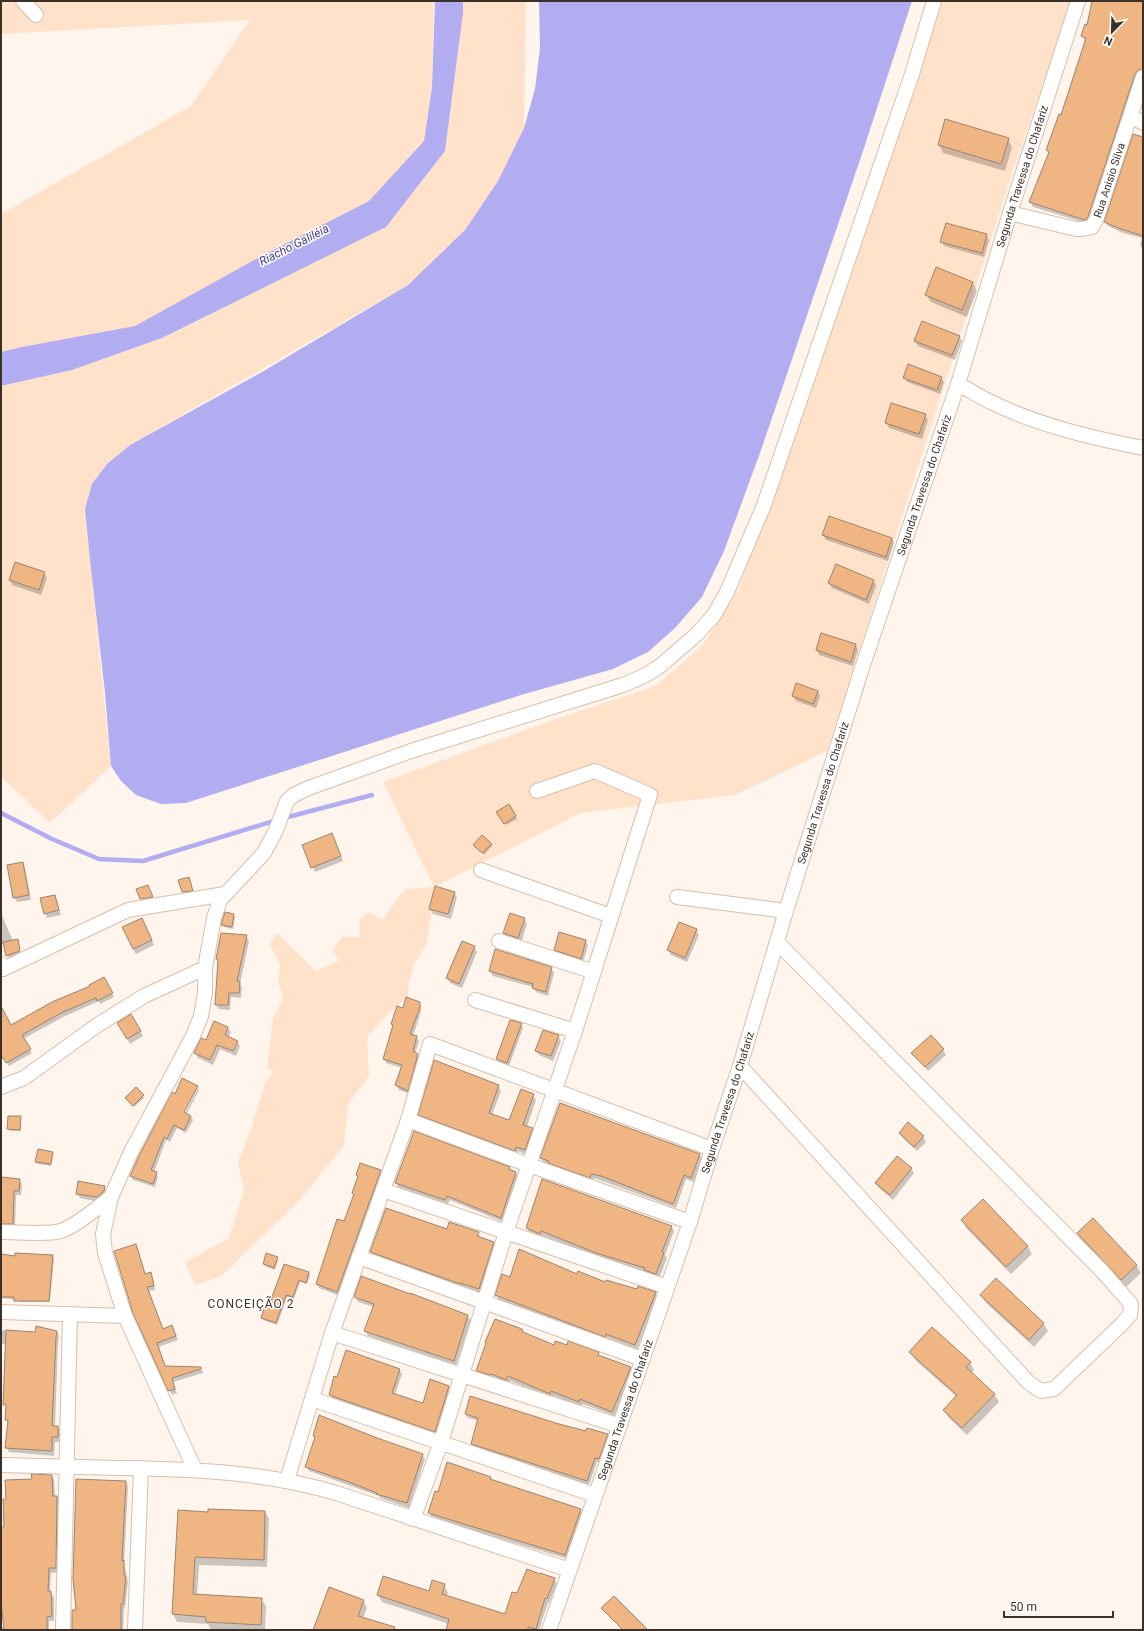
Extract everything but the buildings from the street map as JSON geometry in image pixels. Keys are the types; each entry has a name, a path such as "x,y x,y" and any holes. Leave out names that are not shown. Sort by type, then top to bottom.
{"street":[{"path":"23,1 36,15"},
{"path":"195,1470 125,1316 105,1253 103,1234 110,1197 131,1152 199,1023 205,993 205,968 214,918 220,900 264,853 276,830 287,801 294,795 306,789 411,751 624,685 644,676 678,652 714,615 727,592 764,505 907,89 934,1"},
{"name":"Segunda Travessa do Chafariz","path":"549,1630 690,1222 712,1149 740,1066 786,911 862,671 958,384 1010,213 1078,1"},
{"name":"Rua Anisio Silva","path":"1010,213 1076,229 1092,226 1096,220 1137,120 1143,77"},
{"path":"958,384 994,404 1041,422 1108,441 1143,448"},
{"path":"413,1519 441,1442 506,1232 575,1031 650,795 595,772 537,791"},
{"path":"480,870 611,916"},
{"path":"1,964 3,968 128,910 225,894"},
{"path":"677,897 786,911"},
{"path":"499,941 594,972"},
{"path":"740,1066 1028,1382 1041,1391 1054,1389 1114,1333 1130,1315 1131,1304 1102,1271 777,942"},
{"path":"1,1087 24,1078 96,1026 144,996 205,968"},
{"path":"475,1000 575,1031"},
{"path":"287,1480 332,1333 408,1120 430,1044 712,1149"},
{"path":"408,1120 690,1222"},
{"path":"383,1190 667,1287"},
{"path":"1,1232 40,1233 61,1230 91,1213 110,1197"},
{"path":"359,1257 642,1359"},
{"path":"1,1312 125,1316"},
{"path":"63,1630 70,1314"},
{"path":"332,1333 620,1426"},
{"path":"312,1399 595,1495"},
{"path":"1,1465 195,1470 287,1480 330,1491 570,1570"},
{"path":"134,1630 142,1468"}],"shaded area":[{"path":"1,1 434,1 432,87 424,141 369,201 135,326 1,356 1,214 191,106 250,20 1,34"},
{"path":"463,1 526,1 524,128 498,181 465,230 408,285 130,445 107,464 85,509 111,766 50,823 1,777 1,386 72,370 162,338 386,227 445,151 463,13"},
{"path":"934,1 1071,1 1013,171 827,751 735,795 580,813 435,887 427,943 414,964 409,983 408,997 386,1016 367,1037 369,1076 348,1104 344,1145 299,1201 220,1277 195,1285 185,1263 229,1238 244,1191 238,1163 252,1126 265,1083 273,1072 267,1068 273,1019 283,998 278,981 280,965 270,944 277,933 316,971 340,960 332,951 342,937 360,937 359,920 368,912 382,920 405,889 434,887 383,782 550,721 655,686 702,646 739,589 788,435"}],"water":[{"name":"Riacho Galiléia","path":"435,1 463,1 463,13 445,151 386,227 162,338 72,370 1,386 1,352 135,326 256,259 369,201 424,141 432,87"},
{"path":"539,1 912,1 862,154 760,453 724,551 702,597 675,628 648,652 613,669 521,695 186,803 161,804 136,795 121,781 111,766 105,693 85,509 92,484 107,464 130,445 262,372 408,285 465,230 498,181 524,128 535,89 540,48"}],"waterway":[{"path":"284,818 372,795"},
{"path":"1,813 52,839 99,859 143,861 277,820"}],"district":[{"name":"CONCEIÇÃO 2","path":"251,1304"}]}
